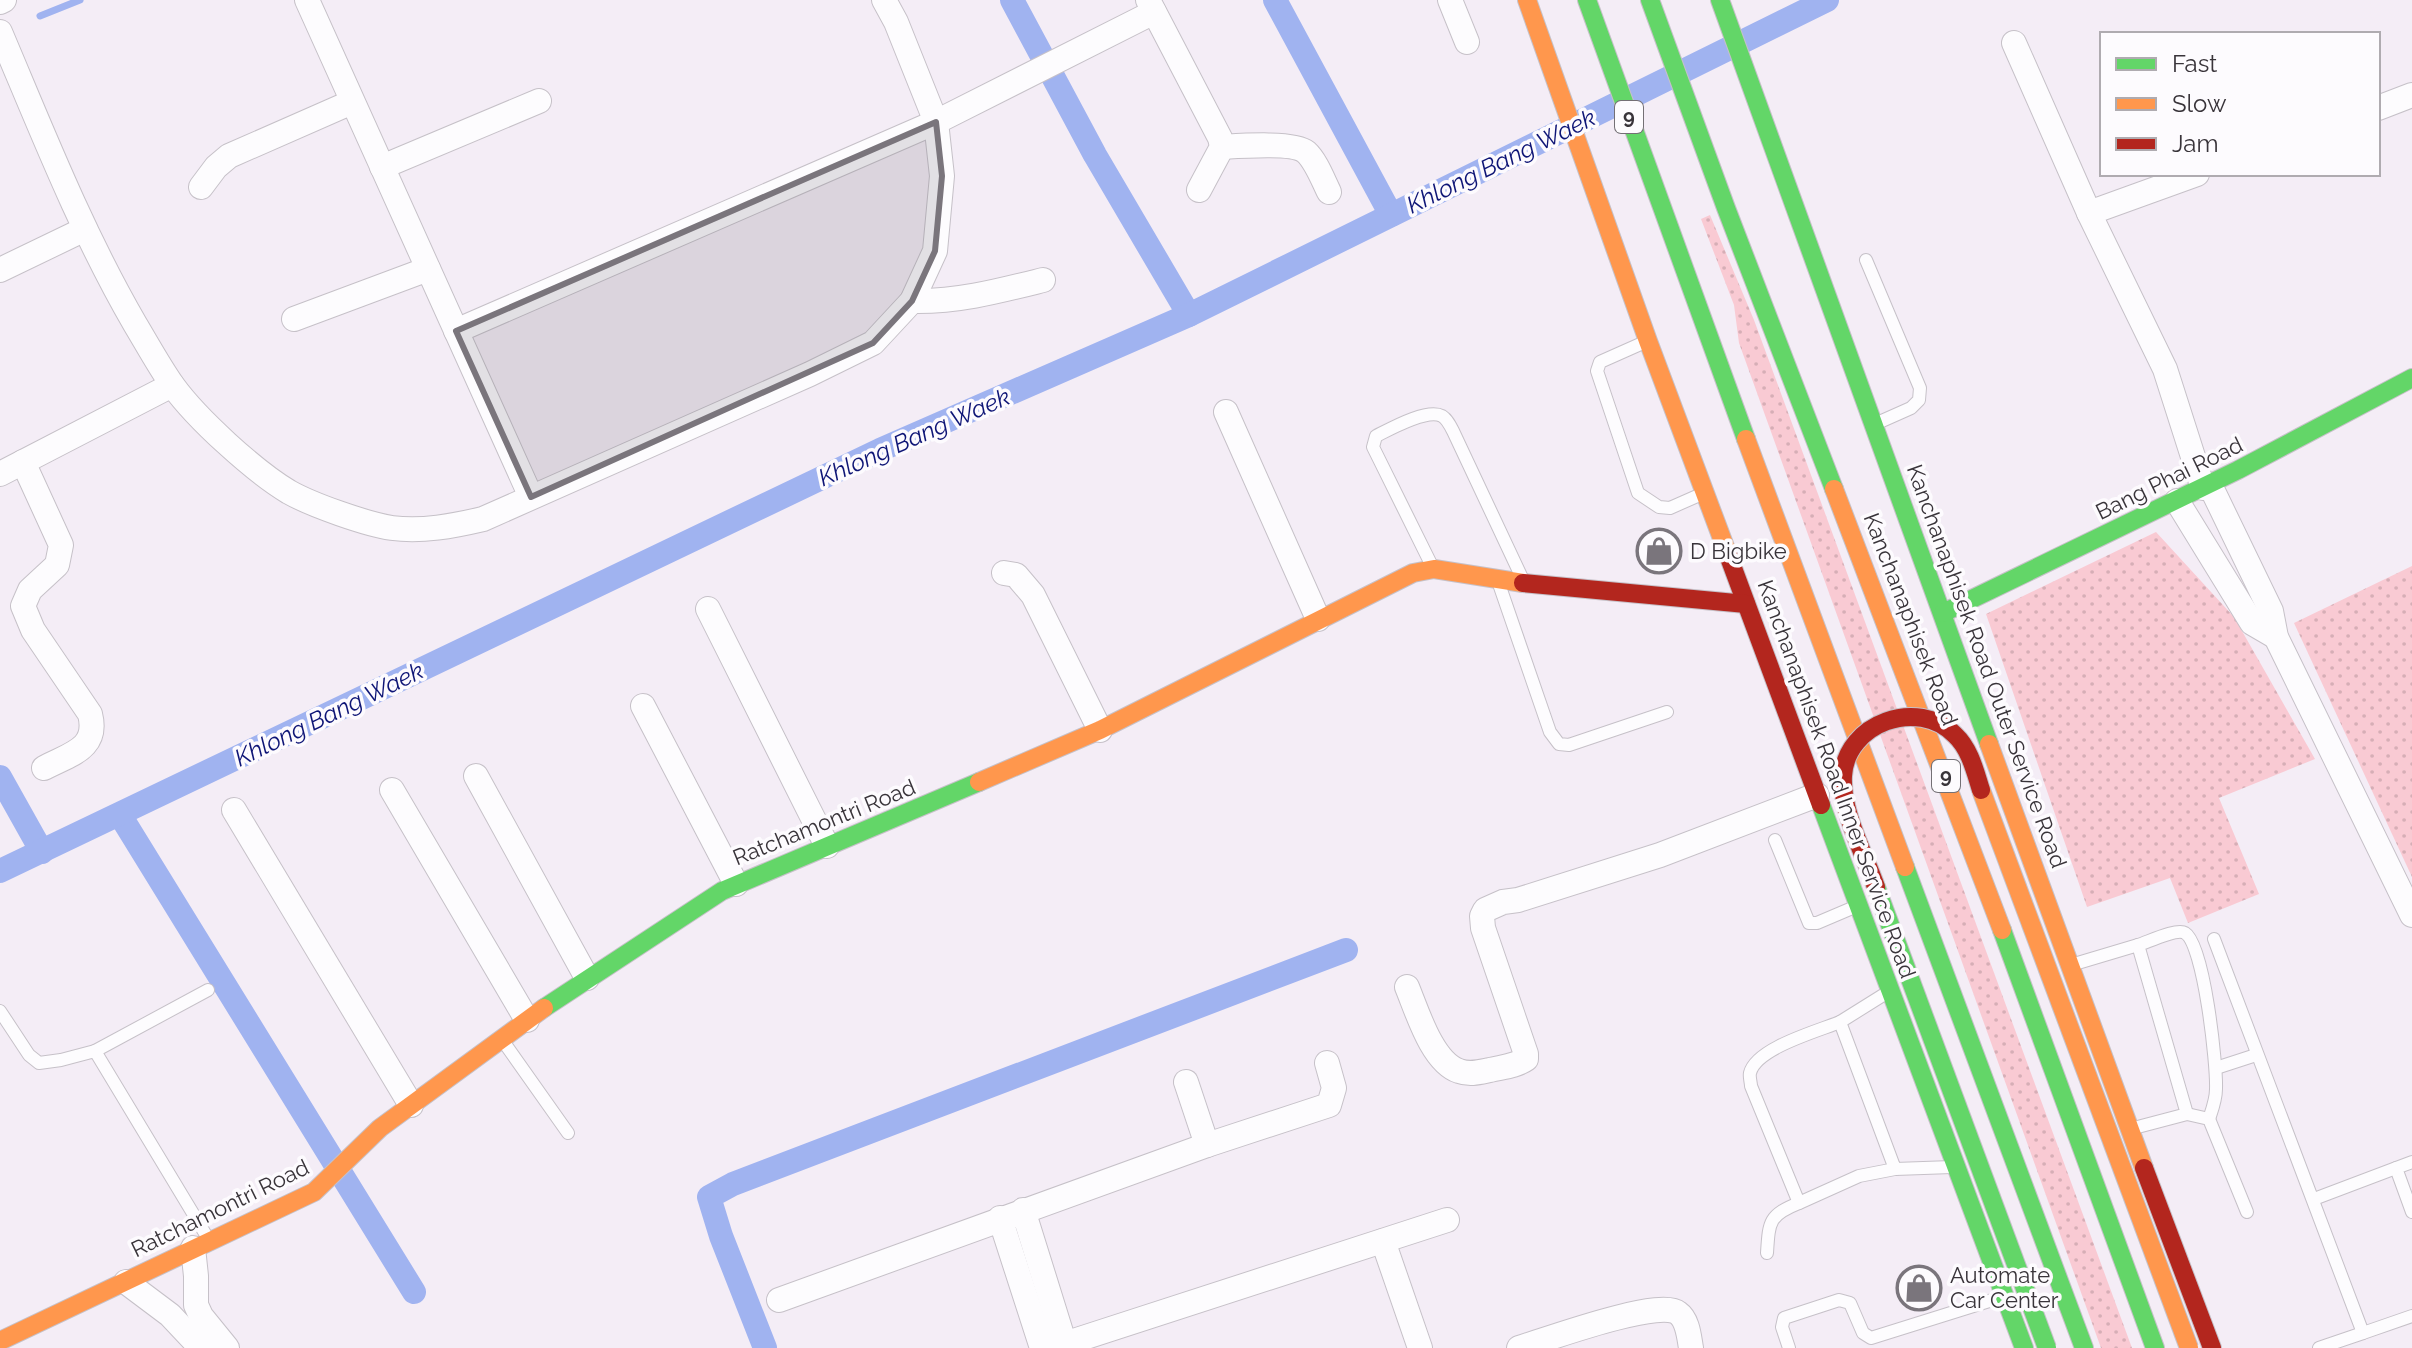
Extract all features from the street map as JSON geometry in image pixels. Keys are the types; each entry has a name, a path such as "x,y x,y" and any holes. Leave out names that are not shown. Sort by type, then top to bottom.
{"main road":[{"name":"Kanchanaphisek Road Inner Service Road","path":"1527,0 1648,341 2024,1348"},
{"name":"9","path":"1587,0 1670,234 2084,1348"},
{"name":"Kanchanaphisek Road","path":"1650,0 1726,208 1960,814 2155,1348"},
{"name":"Kanchanaphisek Road Outer Service Road","path":"1720,0 2129,1129 2212,1348"},
{"name":"Bang Phai Road","path":"1943,613 2333,423 2412,378"},
{"name":"Ratchamontri Road","path":"0,1341 301,1199 327,1182 380,1128 501,1038 587,978 736,884 981,783 1100,730 1413,573 1434,569 1524,583 1746,604"},
{"path":"2047,1348 1842,784 1850,748 1864,731 1880,722 1902,716 1930,720 1953,732 1967,750 2189,1348"}],"street":[{"path":"307,0 531,497"},
{"path":"0,32 111,283 172,385 195,413 289,492 393,528 444,528 483,519 810,374 873,343 912,301 935,251 942,176 936,122 896,22 884,0"},
{"path":"1450,0 1467,42"},
{"path":"456,331 936,122 987,98 1151,6 1220,138 1222,147 1199,190"},
{"path":"2014,43 2089,213 2165,369 2206,486 2271,611 2276,637 2412,915"},
{"path":"2380,107 2412,95"},
{"path":"382,167 539,101"},
{"path":"201,187 229,156 352,102"},
{"path":"1222,147 1302,149 1309,154 1329,192"},
{"path":"2089,213 2191,176"},
{"path":"0,270 85,229"},
{"path":"294,319 428,269"},
{"path":"912,301 947,301 980,296 1043,280"},
{"path":"0,474 172,385"},
{"path":"1226,412 1318,619"},
{"path":"23,462 61,545 57,565 30,590 23,606 33,630 90,714 94,729 91,740 44,768"},
{"path":"2177,501 2252,623 2276,637"},
{"path":"1004,573 1016,575 1033,595 1100,730"},
{"path":"708,609 827,846"},
{"path":"643,706 736,884"},
{"path":"476,776 587,978"},
{"path":"392,790 527,1020"},
{"path":"1407,987 1437,1053 1449,1066 1473,1074 1519,1064 1526,1059 1526,1054 1483,928 1485,910 1660,855 1817,795"},
{"path":"234,810 411,1105"},
{"path":"779,1300 1000,1218 1329,1105 1334,1088 1327,1063"},
{"path":"1186,1082 1207,1145"},
{"path":"1023,1210 1056,1347"},
{"path":"1000,1218 1056,1347"},
{"path":"1056,1347 1447,1220"},
{"path":"1383,1241 1420,1348"},
{"path":"201,1245 196,1276 196,1305 227,1348"},
{"path":"126,1282 170,1315 201,1348"},
{"path":"170,1315 196,1305"},
{"path":"1519,1348 1623,1316 1666,1308 1678,1312 1685,1323 1691,1348"}],"lane":[{"path":"1866,260 1920,388 1919,400 1911,408 1873,424"},
{"path":"1648,341 1600,362 1597,371 1638,493 1648,502 1670,508 1705,493"},
{"path":"1434,569 1373,447 1376,436 1432,413 1445,417 1453,431 1524,583"},
{"path":"1497,579 1550,732 1559,744 1569,745 1667,712"},
{"path":"1775,840 1809,923 1817,923 1858,906"},
{"path":"2071,965 2178,931 2191,940 2198,957 2215,1044 2216,1093 2209,1119 2247,1212"},
{"path":"2214,939 2363,1333"},
{"path":"2138,945 2187,1114"},
{"path":"0,1011 29,1055 39,1063 95,1051 208,990"},
{"path":"1799,1203 1751,1086 1750,1073 1759,1059 1776,1048 1840,1022 1890,991"},
{"path":"1840,1022 1895,1169"},
{"path":"501,1038 568,1133"},
{"path":"95,1051 201,1245"},
{"path":"2216,1068 2256,1055"},
{"path":"2129,1129 2187,1114 2209,1119"},
{"path":"2314,1199 2412,1162"},
{"path":"1767,1253 1769,1225 1774,1216 1799,1203 1859,1176 1895,1169 1955,1167"},
{"path":"2396,1168 2412,1212"},
{"path":"1789,1348 1782,1327 1784,1318 1839,1300 1850,1303 1863,1333 1871,1338 2005,1296"},
{"path":"2319,1348 2412,1316"}],"highlighted area":[{"path":"936,122 942,176 935,251 912,301 873,343 531,497 456,331"}],"shaded area":[{"path":"1710,215 1754,320 2132,1348 2101,1348 1739,343 1734,305 1701,219"},
{"path":"2156,532 2234,617 2315,759 2219,798 2259,894 2188,923 2170,878 2087,907 1986,614"},
{"path":"2412,566 2412,877 2294,623"}],"waterway":[{"path":"40,16 80,0"},
{"path":"1012,0 1095,155 1189,315"},
{"path":"1275,0 1391,215"},
{"name":"Khlong Bang Waek","path":"0,871 880,450 1189,315 1827,0"},
{"path":"0,777 42,852"},
{"path":"120,815 414,1292"},
{"path":"765,1348 709,1197 733,1184 1346,950"}],"traffic: fast":[{"path":"1587,0 1746,439"},
{"path":"1650,0 1834,489"},
{"path":"1720,0 1989,744"},
{"path":"1943,613 2238,470 2412,378"},
{"path":"544,1008 722,891 979,782"},
{"path":"1821,805 2024,1348"},
{"path":"1905,867 2084,1348"},
{"path":"1876,887 2047,1348"},
{"path":"2002,930 2155,1348"}],"traffic: slow":[{"path":"1527,0 1727,552"},
{"path":"1746,439 1905,867"},
{"path":"1834,489 2002,930"},
{"path":"979,782 1100,730 1413,573 1434,569 1523,583"},
{"path":"1989,744 2144,1168"},
{"path":"1981,790 2189,1348"},
{"path":"0,1341 314,1192 380,1128 544,1008"}],"traffic: jam":[{"path":"1727,552 1821,805"},
{"path":"1523,583 1746,604"},
{"path":"1876,887 1849,818 1843,790 1847,757 1857,742 1886,721 1904,717 1922,718 1940,724 1965,747 1981,790"},
{"path":"2144,1168 2212,1348"}],"place":[{"name":"D Bigbike","path":"1659,551"},
{"name":"Automate Car Center","path":"1919,1288"}]}
